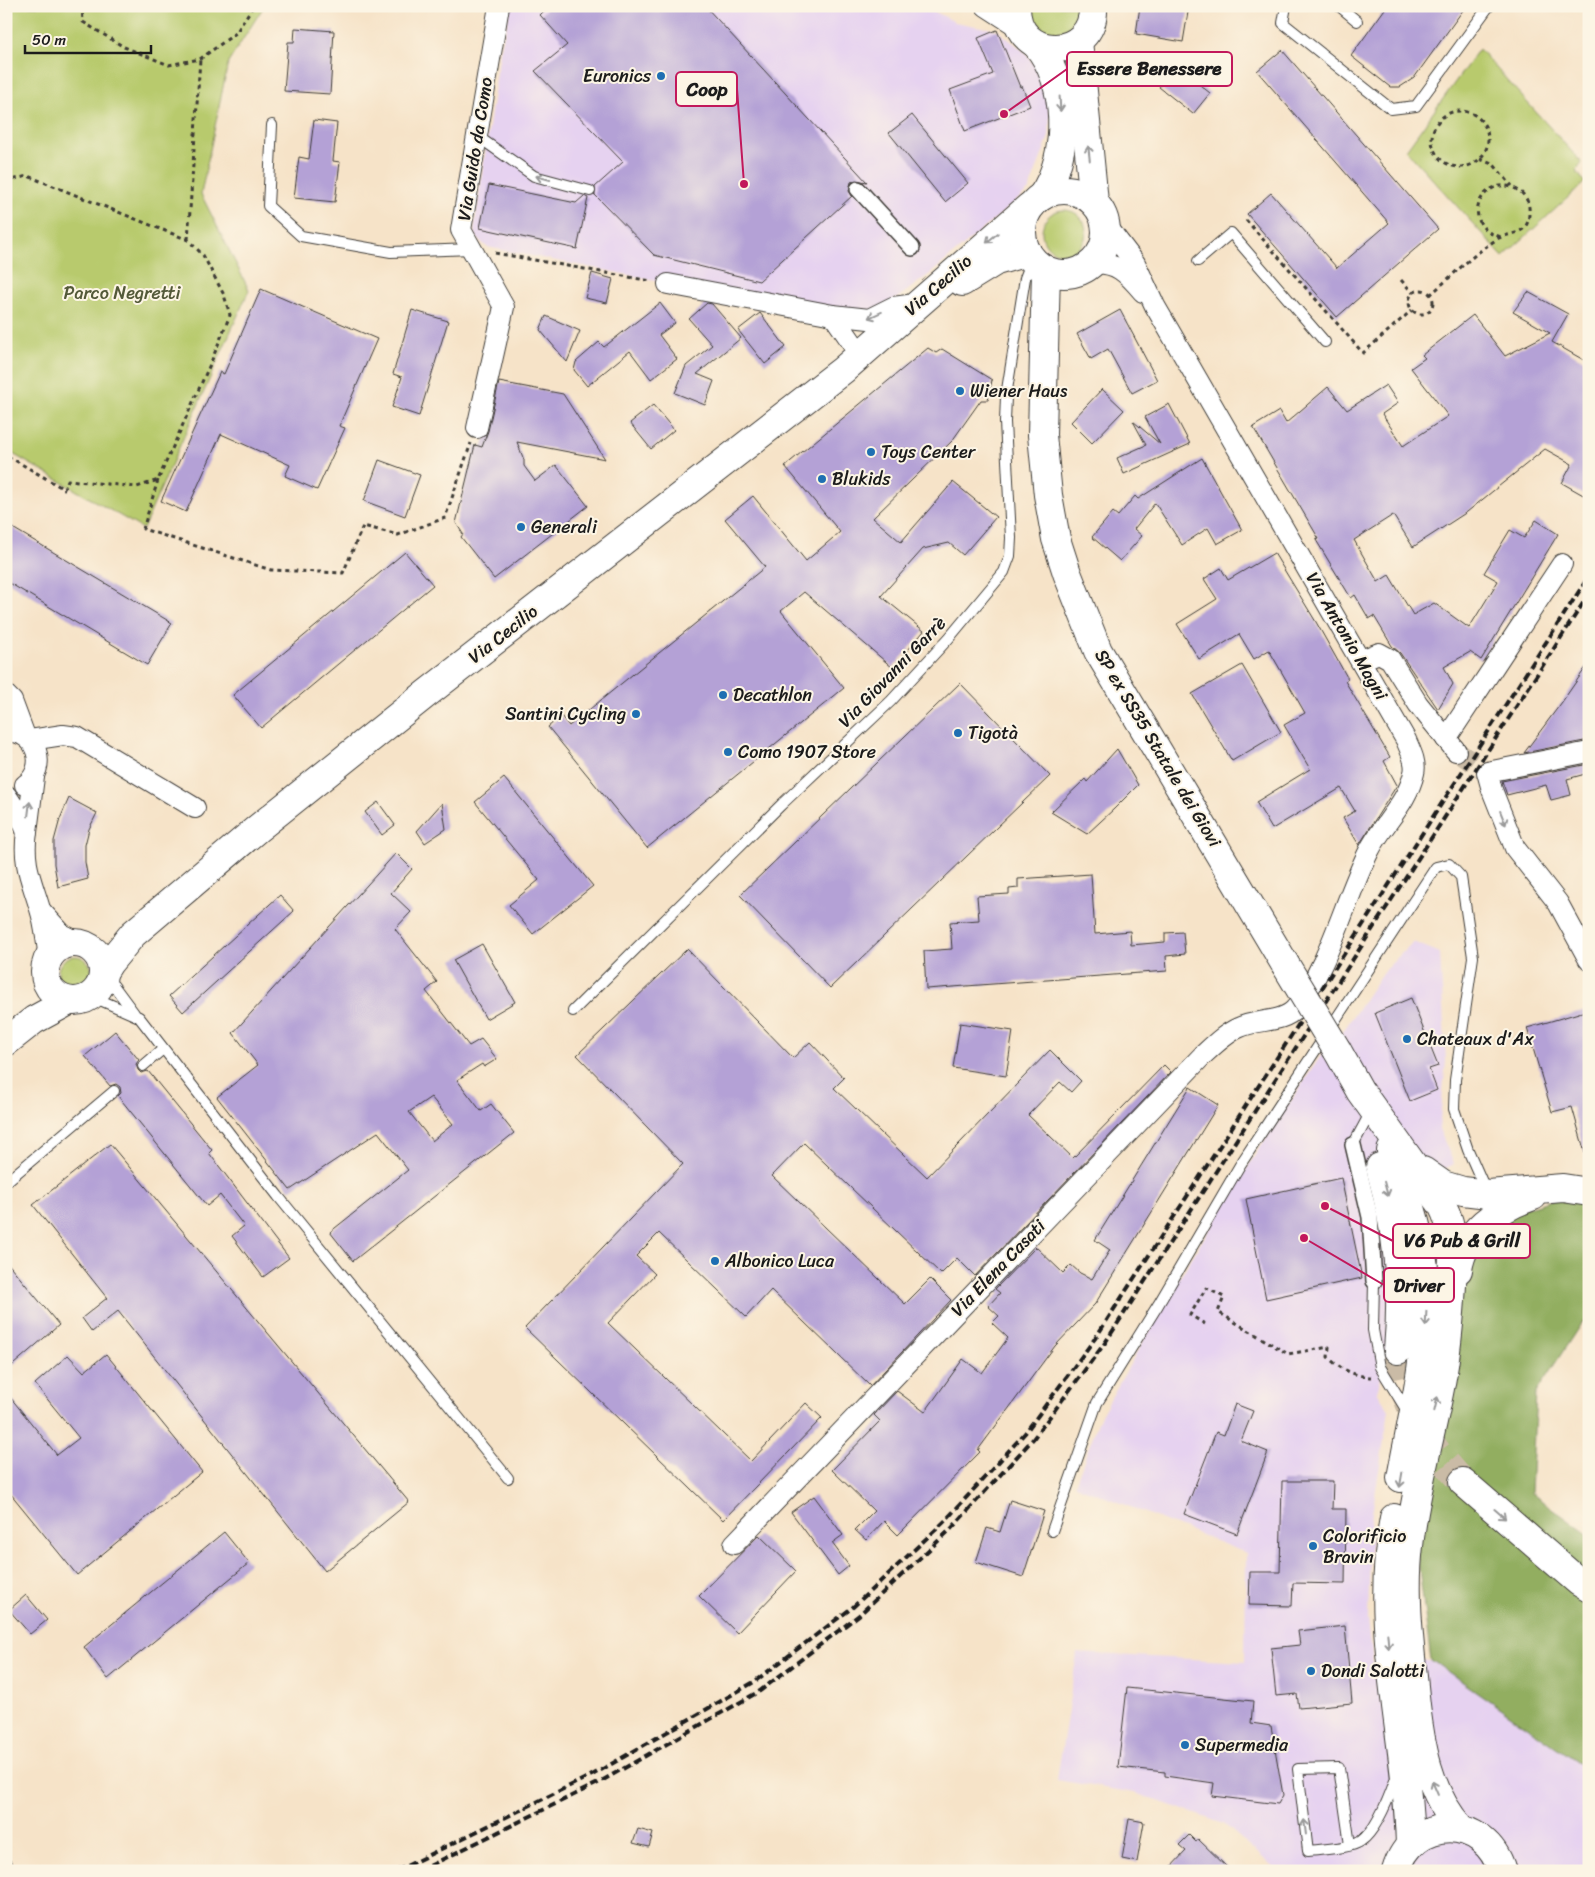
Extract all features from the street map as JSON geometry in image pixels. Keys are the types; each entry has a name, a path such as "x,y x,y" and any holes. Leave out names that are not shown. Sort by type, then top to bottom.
{"main road":[{"path":"1024,26 1044,48 1060,49 1078,41 1089,27 1093,6"},
{"path":"1024,26 1055,73 1061,115 1059,163 1051,183 1023,219 1021,233 1035,261 1068,274 1086,267 1102,250 1106,238 1100,213 1078,41"},
{"path":"1036,201 1055,190 1069,190 1082,194 1100,213"},
{"name":"Via Cecilio","path":"854,360 1036,201"},
{"name":"Via Cecilio","path":"7,1042 34,1020 92,986 109,962 133,934 257,829 426,694 854,360 977,272 1004,257 1035,261"},
{"name":"SP ex SS35 Statale dei Giovi","path":"1035,261 1046,347 1042,435 1047,487 1056,539 1067,573 1098,651 1337,1050 1372,1117"},
{"name":"SP ex SS35 Statale dei Giovi","path":"1046,347 1059,306 1086,267"},
{"name":"Via Cecilio","path":"83,944 163,908"},
{"path":"83,944 100,956 92,986 52,991 47,967 60,946 83,944"},
{"name":"Via Cecilio","path":"7,1042 29,1009 47,967"},
{"path":"1372,1117 1442,1205 1451,1222 1453,1244 1450,1318"},
{"path":"1372,1117 1401,1176 1413,1214 1425,1271"},
{"path":"1372,1117 1390,1204 1401,1284 1389,1358"},
{"path":"1408,1160 1443,1185 1463,1191 1488,1194"},
{"path":"1461,1829 1450,1817 1430,1777 1421,1740 1409,1637 1408,1548 1419,1480 1426,1293 1425,1271 1430,1227 1442,1205 1488,1194 1563,1188 1589,1192"},
{"path":"1410,1845 1388,1648 1386,1585 1392,1525 1421,1424 1441,1382 1459,1259 1466,1242 1496,1214 1520,1200 1546,1190"},
{"path":"1463,1482 1579,1582 1589,1588"},
{"path":"1396,1871 1399,1861 1410,1845 1430,1831 1440,1828 1461,1829 1472,1833 1486,1843 1498,1860 1502,1871"}],"street":[{"name":"Via Guido da Como","path":"477,428 504,307 461,230 499,6"},
{"path":"986,6 1024,26"},
{"path":"858,189 912,248"},
{"path":"1100,213 1135,263 1155,306"},
{"path":"1086,267 1104,263 1115,266 1134,281 1155,306"},
{"path":"668,284 833,315 869,319 893,307 916,304"},
{"name":"Via Antonio Magni","path":"1155,306 1406,740 1415,771 1410,786 1369,850 1315,977 1293,1010 1279,1019"},
{"path":"833,315 854,360"},
{"path":"1361,660 1375,653 1383,654 1390,659 1418,704 1451,745 1562,564"},
{"path":"6,694 12,701 20,736 36,748 38,757 24,849 28,876 41,910 47,967"},
{"path":"20,736 77,737 195,808"},
{"path":"6,789 19,788 36,772 44,758 60,747 73,744 98,748"},
{"path":"1589,752 1487,772 1490,776 1492,790 1515,848 1558,903 1589,960"},
{"path":"6,795 20,816 27,832"},
{"path":"41,910 62,934 83,944"},
{"name":"Via Elena Casati","path":"734,1544 1203,1055 1222,1038 1238,1028 1261,1020 1279,1019"},
{"path":"1352,1146 1370,1217 1374,1281"}],"lane":[{"path":"1286,6 1283,22 1391,109 1416,106 1489,6"},
{"path":"1339,6 1358,21"},
{"path":"272,125 268,206 301,236 390,252 472,250"},
{"path":"477,136 534,176 590,191"},
{"path":"1198,261 1231,233 1325,342"},
{"name":"Via Giovanni Garrè","path":"573,1011 782,804 891,701 949,638 1004,572 1010,556 1011,538 1005,422 1006,396 1025,278 1035,261"},
{"path":"1052,1531 1097,1403 1158,1305 1240,1164 1351,993 1436,867 1450,864 1461,877 1473,957 1455,1080 1454,1109 1468,1150 1488,1194"},
{"path":"92,986 136,1016 139,1016 278,1196 508,1478"},
{"path":"92,986 114,986 136,1016"},
{"path":"143,1066 163,1049"},
{"path":"6,1182 114,1091"},
{"path":"1352,1146 1372,1117"},
{"path":"1374,1281 1373,1330 1389,1358 1421,1424"},
{"path":"1350,1845 1340,1768 1298,1769 1308,1851 1350,1845 1361,1842 1370,1831 1387,1802 1402,1763"},
{"path":"6,1864 11,1871"}],"path":[{"path":"82,6 84,22 124,47 169,64 200,58 236,33 254,6"},
{"path":"188,240 200,58"},
{"path":"1455,111 1467,112 1477,117 1485,126 1488,138 1486,149 1480,159 1470,165 1458,167 1447,164 1438,157 1433,147 1432,135 1436,124 1444,116 1455,111"},
{"path":"1480,159 1494,165 1512,186 1523,193 1529,204 1529,217 1524,228 1513,235 1501,237 1487,232 1478,220 1478,205 1485,192 1498,185 1512,186"},
{"path":"6,181 28,176 188,240 203,255 224,295 230,314 211,362 158,480 143,529 271,570 343,573 363,526 398,535 445,518 477,428"},
{"path":"1246,220 1363,353 1412,310"},
{"path":"1430,295 1501,237"},
{"path":"472,250 668,284"},
{"path":"1401,280 1413,293"},
{"path":"1423,290 1430,295 1432,304 1427,312 1418,313 1412,310 1409,299 1413,293 1423,290"},
{"path":"6,456 64,489 68,480 138,487 158,480"},
{"path":"1205,1324 1190,1315 1206,1288 1224,1297 1218,1312 1288,1354 1329,1347 1328,1357 1334,1362 1356,1375 1374,1377 1389,1358"}],"shaded area":[{"path":"511,6 924,6 955,22 997,30 1026,53 1039,72 1050,114 1049,136 1029,190 931,273 869,319 833,315 487,247 477,238 474,230 500,52"},
{"path":"1413,942 1440,953 1446,1061 1439,1129 1454,1164 1377,1204 1393,1288 1389,1350 1377,1391 1389,1410 1371,1519 1368,1619 1373,1663 1431,1660 1589,1770 1589,1871 1278,1871 1224,1824 1135,1793 1057,1780 1077,1653 1245,1662 1246,1553 1075,1485 1100,1417 1180,1277 1257,1152 1320,1057 1344,1030 1382,973"}],"green space":[{"name":"Parco Negretti","path":"6,6 264,6 228,63 201,194 249,290 143,529 6,450"},
{"path":"1028,6 1079,6 1077,20 1070,28 1060,33 1047,35 1033,25"},
{"path":"1479,49 1582,163 1576,171 1585,182 1503,257 1406,150"},
{"path":"1064,210 1076,214 1082,220 1086,232 1082,244 1076,250 1064,254 1052,250 1046,244 1042,232 1046,220 1052,214"},
{"path":"75,956 87,961 92,973 87,985 75,990 63,985 58,973 63,961"},
{"path":"1555,1199 1589,1202 1589,1326 1582,1322 1536,1393 1531,1493 1589,1535 1589,1770 1431,1660 1414,1531 1461,1265 1512,1212"}],"building":[{"path":"549,6 705,6 867,182 856,180 851,182 849,191 852,196 759,281 654,255 595,195 595,187 623,162 535,71 567,45 540,15"},
{"path":"1140,6 1189,6 1183,42 1136,34"},
{"path":"1387,6 1466,6 1414,78 1400,87 1390,87 1351,56"},
{"path":"295,28 334,31 330,94 284,91 288,42 294,42"},
{"path":"997,30 1020,87 1022,86 1030,106 965,131 950,90 993,74 978,38"},
{"path":"1282,50 1438,229 1337,317 1247,214 1271,193 1337,268 1389,223 1257,71"},
{"path":"1176,66 1210,93 1193,114 1159,87"},
{"path":"912,115 968,183 945,202 889,133"},
{"path":"314,120 337,123 333,161 340,162 335,202 294,198 299,157 309,159"},
{"path":"489,185 576,203 584,196 588,198 577,249 480,228"},
{"path":"592,273 613,279 607,303 585,298"},
{"path":"261,289 377,339 339,426 345,428 317,490 285,476 290,465 221,434 186,512 161,501 220,372 224,374"},
{"path":"1528,292 1568,314 1552,342 1589,363 1589,488 1585,496 1562,483 1572,464 1545,449 1467,512 1413,547 1393,515 1354,540 1378,582 1389,575 1413,615 1434,603 1469,628 1498,581 1484,573 1510,530 1524,538 1536,520 1558,534 1481,660 1470,652 1444,667 1453,684 1438,709 1400,653 1392,646 1374,616 1369,619 1355,595 1351,598 1316,540 1319,539 1253,427 1279,411 1286,423 1328,387 1347,410 1386,385 1398,403 1382,414 1403,446 1448,416 1411,368 1425,358 1422,355 1473,315 1505,356 1550,333 1513,312"},
{"path":"660,303 675,323 659,335 677,359 651,379 630,351 587,386 574,370 576,362 599,342 604,347"},
{"path":"707,303 712,304 741,338 697,374 714,381 705,405 675,393 686,366 712,345 689,319"},
{"path":"412,310 448,321 419,416 392,407 402,377 393,374"},
{"path":"1120,310 1157,380 1132,393 1108,349 1091,359 1077,334"},
{"path":"760,313 786,347 765,364 738,330"},
{"path":"546,316 580,331 567,362 540,330"},
{"path":"928,348 936,353 942,349 992,380 988,400 981,400 952,441 873,518 901,542 953,482 996,517 963,555 949,543 923,549 881,596 924,631 893,668 804,592 781,611 844,688 647,848 548,727 561,716 569,726 765,567 725,519 753,496 806,561 840,532 785,466"},
{"path":"499,382 563,394 605,459 517,442 524,460 524,466 535,481 556,465 588,506 494,579 461,537 463,534 456,523 475,445 482,447 488,431"},
{"path":"1102,389 1124,410 1092,443 1071,422"},
{"path":"1169,404 1190,444 1124,474 1117,458 1146,445 1133,421 1160,444 1145,417"},
{"path":"653,405 674,430 651,449 630,423"},
{"path":"1202,458 1242,530 1217,544 1208,528 1182,545 1155,503 1134,529 1142,536 1120,561 1092,537 1113,512 1118,516 1135,496 1138,499"},
{"path":"379,460 420,475 405,516 364,501"},
{"path":"6,524 172,623 147,665 6,581"},
{"path":"405,552 433,585 261,728 233,695"},
{"path":"1274,553 1316,622 1348,679 1345,681 1390,757 1384,761 1397,785 1359,845 1343,818 1355,811 1341,788 1272,829 1256,802 1310,769 1284,725 1305,713 1269,650 1254,659 1239,634 1199,659 1177,624 1217,599 1204,579 1221,568 1228,580"},
{"path":"1589,663 1589,740 1524,753 1562,702"},
{"path":"1242,665 1281,732 1232,761 1192,694"},
{"path":"960,683 1050,776 830,988 740,895"},
{"path":"1117,749 1138,785 1114,809 1087,834 1051,812 1085,779 1087,782"},
{"path":"1589,764 1589,773 1567,779 1571,795 1551,800 1546,785 1507,795 1502,781"},
{"path":"504,778 593,886 533,934 509,905 539,880 475,802"},
{"path":"69,798 97,813 89,829 85,845 88,879 58,887 54,864 54,841 60,819"},
{"path":"378,802 395,825 382,835 365,812"},
{"path":"442,803 446,829 425,843 417,831"},
{"path":"396,853 412,869 391,893 411,912 395,929 437,982 426,991 469,1046 481,1039 497,1059 484,1067 482,1064 457,1080 481,1111 491,1104 514,1133 353,1261 330,1232 408,1170 378,1132 290,1190 217,1097 258,1065 233,1033","holes":["431,1097 453,1124 432,1141 409,1112"]},
{"path":"1091,874 1095,934 1130,931 1131,945 1165,942 1165,933 1183,932 1185,954 1166,956 1167,971 926,989 924,951 952,949 950,922 979,920 977,896 1009,894 1009,889 1018,888 1018,879"},
{"path":"280,895 294,911 183,1012 169,996"},
{"path":"482,944 515,1002 486,1019 453,960"},
{"path":"687,949 793,1058 810,1042 844,1078 834,1088 927,1177 1050,1050 1081,1081 1071,1092 1060,1082 1028,1115 1073,1158 1164,1065 1171,1072 975,1276 957,1258 941,1274 804,1143 772,1176 905,1304 930,1279 951,1300 870,1386 771,1290 746,1317 659,1233 636,1256 655,1274 608,1323 751,1461 806,1403 822,1418 723,1520 525,1328 683,1164 577,1055"},
{"name":"Chateaux d'Ax","path":"1411,998 1438,1066 1429,1069 1437,1090 1410,1101 1375,1013"},
{"path":"1589,1010 1589,1153 1585,1153 1572,1107 1552,1112 1527,1028"},
{"path":"960,1023 1013,1031 1006,1076 953,1068"},
{"path":"115,1031 139,1060 136,1064 138,1070 141,1073 148,1071 212,1150 209,1153 289,1258 263,1277 232,1236 244,1226 220,1195 207,1206 118,1096 121,1093 120,1087 116,1084 110,1086 85,1056"},
{"path":"1190,1087 1218,1105 1095,1304 1055,1346 978,1450 980,1452 898,1535 884,1521 866,1540 855,1530 874,1511 832,1470 880,1421 874,1415 897,1391 925,1412 963,1359 982,1373 1008,1338 992,1323 999,1316 988,1306 1000,1293 995,1289 1036,1247 1063,1273 1071,1265 1080,1273 1092,1279 1110,1250 1095,1240"},
{"path":"110,1144 409,1502 325,1571 118,1311 92,1332 82,1318 107,1298 33,1205"},
{"path":"1341,1178 1362,1278 1266,1299 1246,1199"},
{"path":"6,1261 59,1325 6,1371"},
{"path":"106,1354 202,1472 77,1575 6,1488 6,1392 57,1455 79,1438 35,1384 68,1355 84,1372"},
{"path":"1235,1404 1253,1411 1241,1441 1268,1452 1237,1534 1184,1514 1216,1432 1224,1435"},
{"name":"Colorificio Bravin","path":"1282,1481 1333,1481 1332,1509 1346,1509 1345,1584 1293,1583 1292,1606 1249,1605 1250,1572 1280,1572"},
{"path":"814,1496 843,1535 832,1543 849,1566 838,1575 791,1512"},
{"path":"1010,1500 1044,1511 1023,1577 976,1562 987,1528 1000,1532"},
{"path":"224,1532 249,1563 108,1679 84,1647"},
{"path":"759,1535 796,1571 737,1633 699,1596"},
{"path":"26,1595 47,1620 30,1634 9,1610"},
{"name":"Dondi Salotti","path":"1345,1626 1352,1703 1299,1708 1297,1694 1276,1696 1271,1648 1300,1645 1298,1631"},
{"name":"Supermedia","path":"1127,1688 1253,1701 1251,1723 1271,1726 1283,1795 1278,1804 1212,1796 1214,1783 1165,1776 1165,1772 1118,1767"},
{"path":"1129,1819 1144,1822 1137,1862 1122,1859"},
{"path":"638,1829 653,1833 649,1847 633,1843"},
{"path":"1189,1835 1196,1842 1198,1839 1231,1871 1167,1871 1186,1851 1179,1845"}],"tunnel":[{"path":"1456,751 1487,772"},
{"path":"1398,1350 1403,1386 1418,1422 1439,1455 1463,1482"}],"railway":[{"path":"396,1871 594,1774 754,1682 853,1607 944,1522 1025,1433 1096,1337 1589,576"},
{"path":"419,1871 598,1783 760,1691 859,1615 951,1529 1033,1439 1105,1343 1589,594"}],"place":[{"name":"Euronics","path":"661,76"},
{"name":"Essere Benessere","path":"1004,114"},
{"name":"Coop","path":"744,184"},
{"name":"Wiener Haus","path":"960,391"},
{"name":"Toys Center","path":"871,452"},
{"name":"Blukids","path":"822,479"},
{"name":"Generali","path":"521,527"},
{"name":"Decathlon","path":"723,695"},
{"name":"Santini Cycling","path":"636,714"},
{"name":"Tigotà","path":"958,733"},
{"name":"Como 1907 Store","path":"728,752"},
{"name":"Chateaux d'Ax","path":"1407,1039"},
{"name":"V6 Pub & Grill","path":"1325,1206"},
{"name":"Driver","path":"1304,1238"},
{"name":"Albonico Luca","path":"715,1261"},
{"name":"Colorificio Bravin","path":"1313,1546"},
{"name":"Dondi Salotti","path":"1311,1671"},
{"name":"Supermedia","path":"1185,1745"}]}
